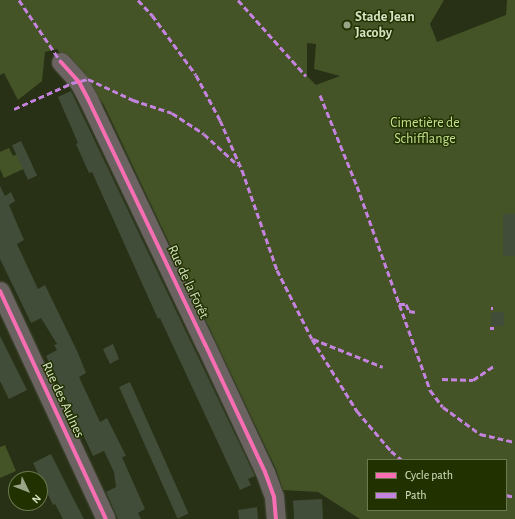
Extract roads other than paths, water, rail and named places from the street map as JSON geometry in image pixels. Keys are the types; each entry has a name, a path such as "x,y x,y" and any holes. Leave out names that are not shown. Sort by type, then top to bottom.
{"street":[{"name":"Rue de la Forêt","path":"61,62 71,72 88,99 202,337 265,472 274,497 276,519"},
{"name":"Rue des Aulnes","path":"0,291 106,519"}],"place":[{"name":"Stade Jean Jacoby","path":"347,25"}],"park label":[{"name":"Cimetière de Schifflange","path":"425,132"}]}
